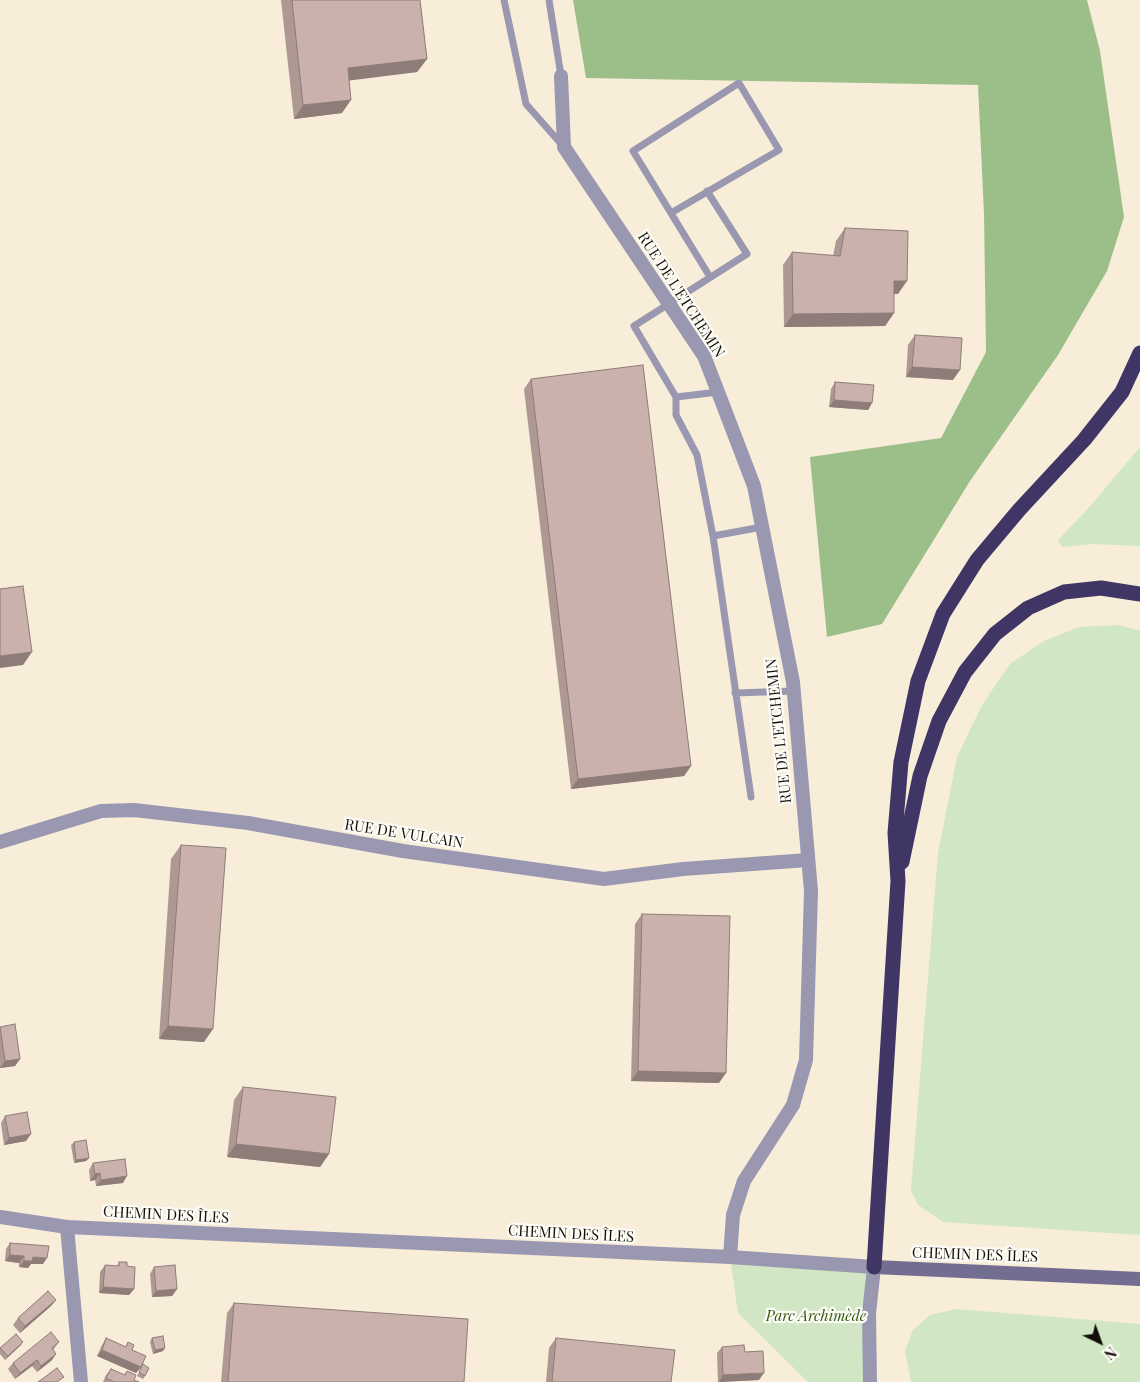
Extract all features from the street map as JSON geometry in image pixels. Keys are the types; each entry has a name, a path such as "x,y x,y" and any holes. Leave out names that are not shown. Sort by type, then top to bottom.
{"highway":[{"path":"874,1267 898,881 895,833 901,762 918,681 943,614 977,560 1019,510 1084,440 1122,392 1140,353"},
{"path":"898,881 920,776 938,721 965,672 995,634 1028,608 1064,592 1101,588 1140,594"}],"main road":[{"name":"CHEMIN DES ÎLES","path":"874,1267 1140,1280"}],"street":[{"path":"561,76 564,147"},
{"name":"RUE DE L'ETCHEMIN","path":"564,147 704,356 754,486 793,691 810,891 806,1060 793,1105 744,1181 733,1215 730,1257"},
{"name":"RUE DE VULCAIN","path":"0,842 101,811 134,810 248,823 403,851 604,879 683,869 808,860"},
{"name":"CHEMIN DES ÎLES","path":"0,1217 67,1227 730,1257 874,1267"},
{"path":"67,1227 81,1382"},
{"path":"870,1382 870,1314 874,1267"}],"lane":[{"name":"RUE DE L'ETCHEMIN","path":"504,0 526,104 564,147"},
{"path":"549,0 561,76"},
{"path":"671,213 779,150 739,83 633,151 710,277"},
{"path":"707,191 747,254 634,326 676,397 676,415 697,455 713,536 751,797"},
{"path":"676,397 718,392"},
{"path":"713,536 762,527"},
{"path":"735,693 793,691"}],"green space":[{"path":"573,0 1087,0 1100,51 1124,217 1107,271 1058,355 970,481 882,624 827,637 810,457 941,438 986,352 984,214 978,85 586,78"},
{"path":"1140,447 1140,546 1091,544 1062,547 1058,540 1085,512"},
{"path":"1119,625 1140,631 1140,1235 943,1222 918,1205 911,1190 938,853 957,757 982,705 1010,664 1044,641 1079,627"},
{"name":"Parc Archimède","path":"730,1257 874,1267 870,1382 808,1382 738,1313"},
{"path":"956,1309 1140,1324 1140,1382 911,1382 905,1351 913,1330 930,1315"}],"building":[{"path":"292,0 420,0 427,59 348,68 351,100 303,105"},
{"path":"845,228 908,231 907,281 894,281 894,313 793,314 792,252 840,256"},
{"path":"915,335 962,338 960,370 912,367"},
{"path":"643,365 691,766 578,779 531,379"},
{"path":"835,382 874,385 872,403 834,400"},
{"path":"23,586 32,652 0,656 0,589"},
{"path":"181,845 226,848 213,1029 168,1026"},
{"path":"642,914 730,916 726,1073 638,1071"},
{"path":"15,1024 20,1059 5,1061 0,1027"},
{"path":"243,1087 336,1097 329,1154 236,1144"},
{"path":"27,1112 31,1134 9,1138 5,1116"},
{"path":"86,1140 89,1158 76,1160 74,1142"},
{"path":"125,1159 127,1176 101,1180 100,1173 95,1174 93,1163"},
{"path":"10,1243 49,1246 47,1258 33,1257 32,1261 24,1261 24,1256 10,1255"},
{"path":"119,1262 127,1262 127,1266 135,1267 134,1289 103,1287 105,1265 119,1266"},
{"path":"175,1265 177,1289 156,1291 154,1267"},
{"path":"48,1291 56,1300 25,1326 18,1318"},
{"path":"234,1303 468,1319 464,1382 228,1382"},
{"path":"51,1332 59,1342 52,1348 56,1354 41,1366 37,1360 20,1373 13,1363"},
{"path":"16,1334 23,1342 8,1356 0,1348"},
{"path":"163,1336 165,1348 155,1350 152,1338"},
{"path":"106,1338 126,1347 128,1342 134,1345 132,1350 146,1356 141,1367 102,1350"},
{"path":"556,1338 675,1350 671,1382 552,1382"},
{"path":"744,1345 745,1352 763,1351 764,1373 723,1375 722,1347"},
{"path":"143,1364 149,1368 145,1376 139,1372"},
{"path":"57,1368 64,1377 57,1382 38,1382"},
{"path":"111,1369 125,1375 127,1371 136,1375 134,1380 139,1382 114,1382 106,1378"}]}
